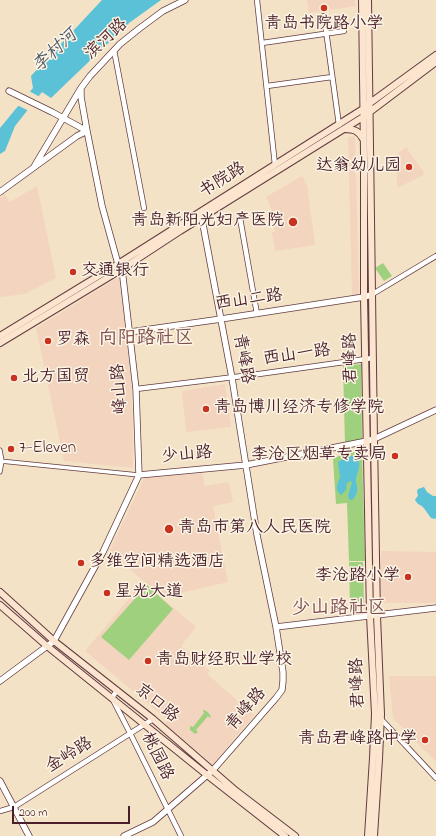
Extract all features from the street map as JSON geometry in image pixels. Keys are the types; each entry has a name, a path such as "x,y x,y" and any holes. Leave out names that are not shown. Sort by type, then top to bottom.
{"main road":[{"name":"君峰路","path":"362,0 364,117 364,297 369,358"},
{"name":"君峰路","path":"368,0 371,295 369,358 374,616 374,714 368,836"},
{"name":"书院路","path":"0,343 341,127 370,103 436,55"},
{"name":"书院路","path":"201,215 275,165 341,127 364,117 436,62"},
{"path":"341,127 355,130 361,135 364,141"},
{"name":"书院路","path":"0,336 120,266"},
{"name":"京口路","path":"0,592 54,641 153,719 236,791 295,836"},
{"name":"京口路","path":"0,606 47,646 285,836"},
{"name":"君峰路","path":"374,616 381,718 374,836"}],"street":[{"name":"滨河路","path":"34,167 81,88 90,76 120,44 140,28 164,11 185,0"},
{"path":"257,0 275,165"},
{"path":"324,16 341,127"},
{"path":"262,43 344,31"},
{"path":"114,50 144,208"},
{"path":"267,86 332,76"},
{"name":"峰山路","path":"54,641 103,552 139,475 136,389 130,332 120,266 102,206 87,131 81,88"},
{"path":"9,91 87,131"},
{"path":"0,192 77,136 87,131"},
{"name":"青峰路","path":"124,836 153,822 207,775 282,690 283,672 276,627 258,541 232,378 201,215"},
{"path":"240,218 257,314"},
{"path":"371,295 436,256"},
{"name":"西山二路","path":"130,332 257,314 371,295"},
{"name":"西山一路","path":"136,389 232,378 369,358"},
{"name":"少山路","path":"1,461 139,475 246,465 371,440 436,410"},
{"path":"0,450 0,472"},
{"path":"276,627 436,608"},
{"path":"0,681 54,641"},
{"path":"112,698 116,690"},
{"name":"桃园路","path":"112,698 181,836"},
{"path":"374,714 381,718 436,778"},
{"name":"金岭路","path":"0,811 14,807 153,719"},
{"path":"0,780 29,836"}],"shaded area":[{"name":"青岛书院路小学","path":"307,0 355,0 356,6 309,13"},
{"path":"355,136 359,295 352,295 348,137"},
{"name":"达翁幼儿园","path":"406,147 425,174 397,188 398,153"},
{"name":"青岛新阳光妇产医院","path":"302,176 307,185 315,245 275,251 272,232 275,232 272,211 266,197"},
{"path":"37,186 56,278 25,294 0,297 0,198 5,194 10,202"},
{"path":"119,277 132,390 133,468 64,461 36,328"},
{"name":"青岛博川经济专修学院","path":"225,384 231,427 186,432 182,391"},
{"name":"青岛市第八人民医院","path":"202,473 205,486 229,482 233,502 213,506 228,582 163,597 109,552 144,478"},
{"name":"李沧路小学","path":"381,551 436,552 436,603 380,603"},
{"name":"青岛财经职业学校","path":"143,582 196,627 181,646 210,671 207,674 254,715 213,764 165,725 168,720 85,651"},
{"name":"青岛君峰路中学","path":"389,676 436,676 436,762 393,718"}],"green space":[{"path":"383,263 392,276 384,281 375,268"},
{"path":"361,364 362,440 345,444 343,366"},
{"path":"362,451 365,561 349,561 347,503 336,504 333,459 346,452"},
{"path":"349,562 363,562 364,605 350,606"},
{"path":"147,585 173,609 129,660 101,637"},
{"path":"203,710 208,712 211,717 210,718 208,716 196,730 198,732 195,734 190,730 190,726 193,727 204,713"}],"water":[{"name":"李村河","path":"102,0 161,0 129,23 51,98 42,92 15,126 5,151 0,154 0,128 33,88 31,76"},
{"path":"352,456 356,456 359,465 356,480 356,496 350,500 348,496 352,482 350,481 347,483 346,490 341,495 337,490 340,476 338,462"},
{"path":"424,487 427,492 433,496 436,496 435,519 431,518 424,508 415,500 418,496 418,489"}],"pier":[{"path":"29,91 40,97 29,111 17,105"}],"place":[{"name":"青岛书院路小学","path":"324,8"},
{"name":"达翁幼儿园","path":"409,167"},
{"name":"青岛新阳光妇产医院","path":"293,222"},
{"name":"交通银行","path":"73,272"},
{"name":"罗森","path":"48,341"},
{"name":"北方国贸","path":"14,378"},
{"name":"青岛博川经济专修学院","path":"206,409"},
{"name":"7-Eleven","path":"11,449"},
{"name":"李沧区烟草专卖局","path":"395,456"},
{"name":"青岛市第八人民医院","path":"169,529"},
{"name":"多维空间精选酒店","path":"81,563"},
{"name":"李沧路小学","path":"408,577"},
{"name":"星光大道","path":"107,593"},
{"name":"青岛财经职业学校","path":"148,661"},
{"name":"青岛君峰路中学","path":"425,740"}],"district":[{"name":"向阳路社区","path":"146,340"},
{"name":"少山路社区","path":"339,610"}]}
